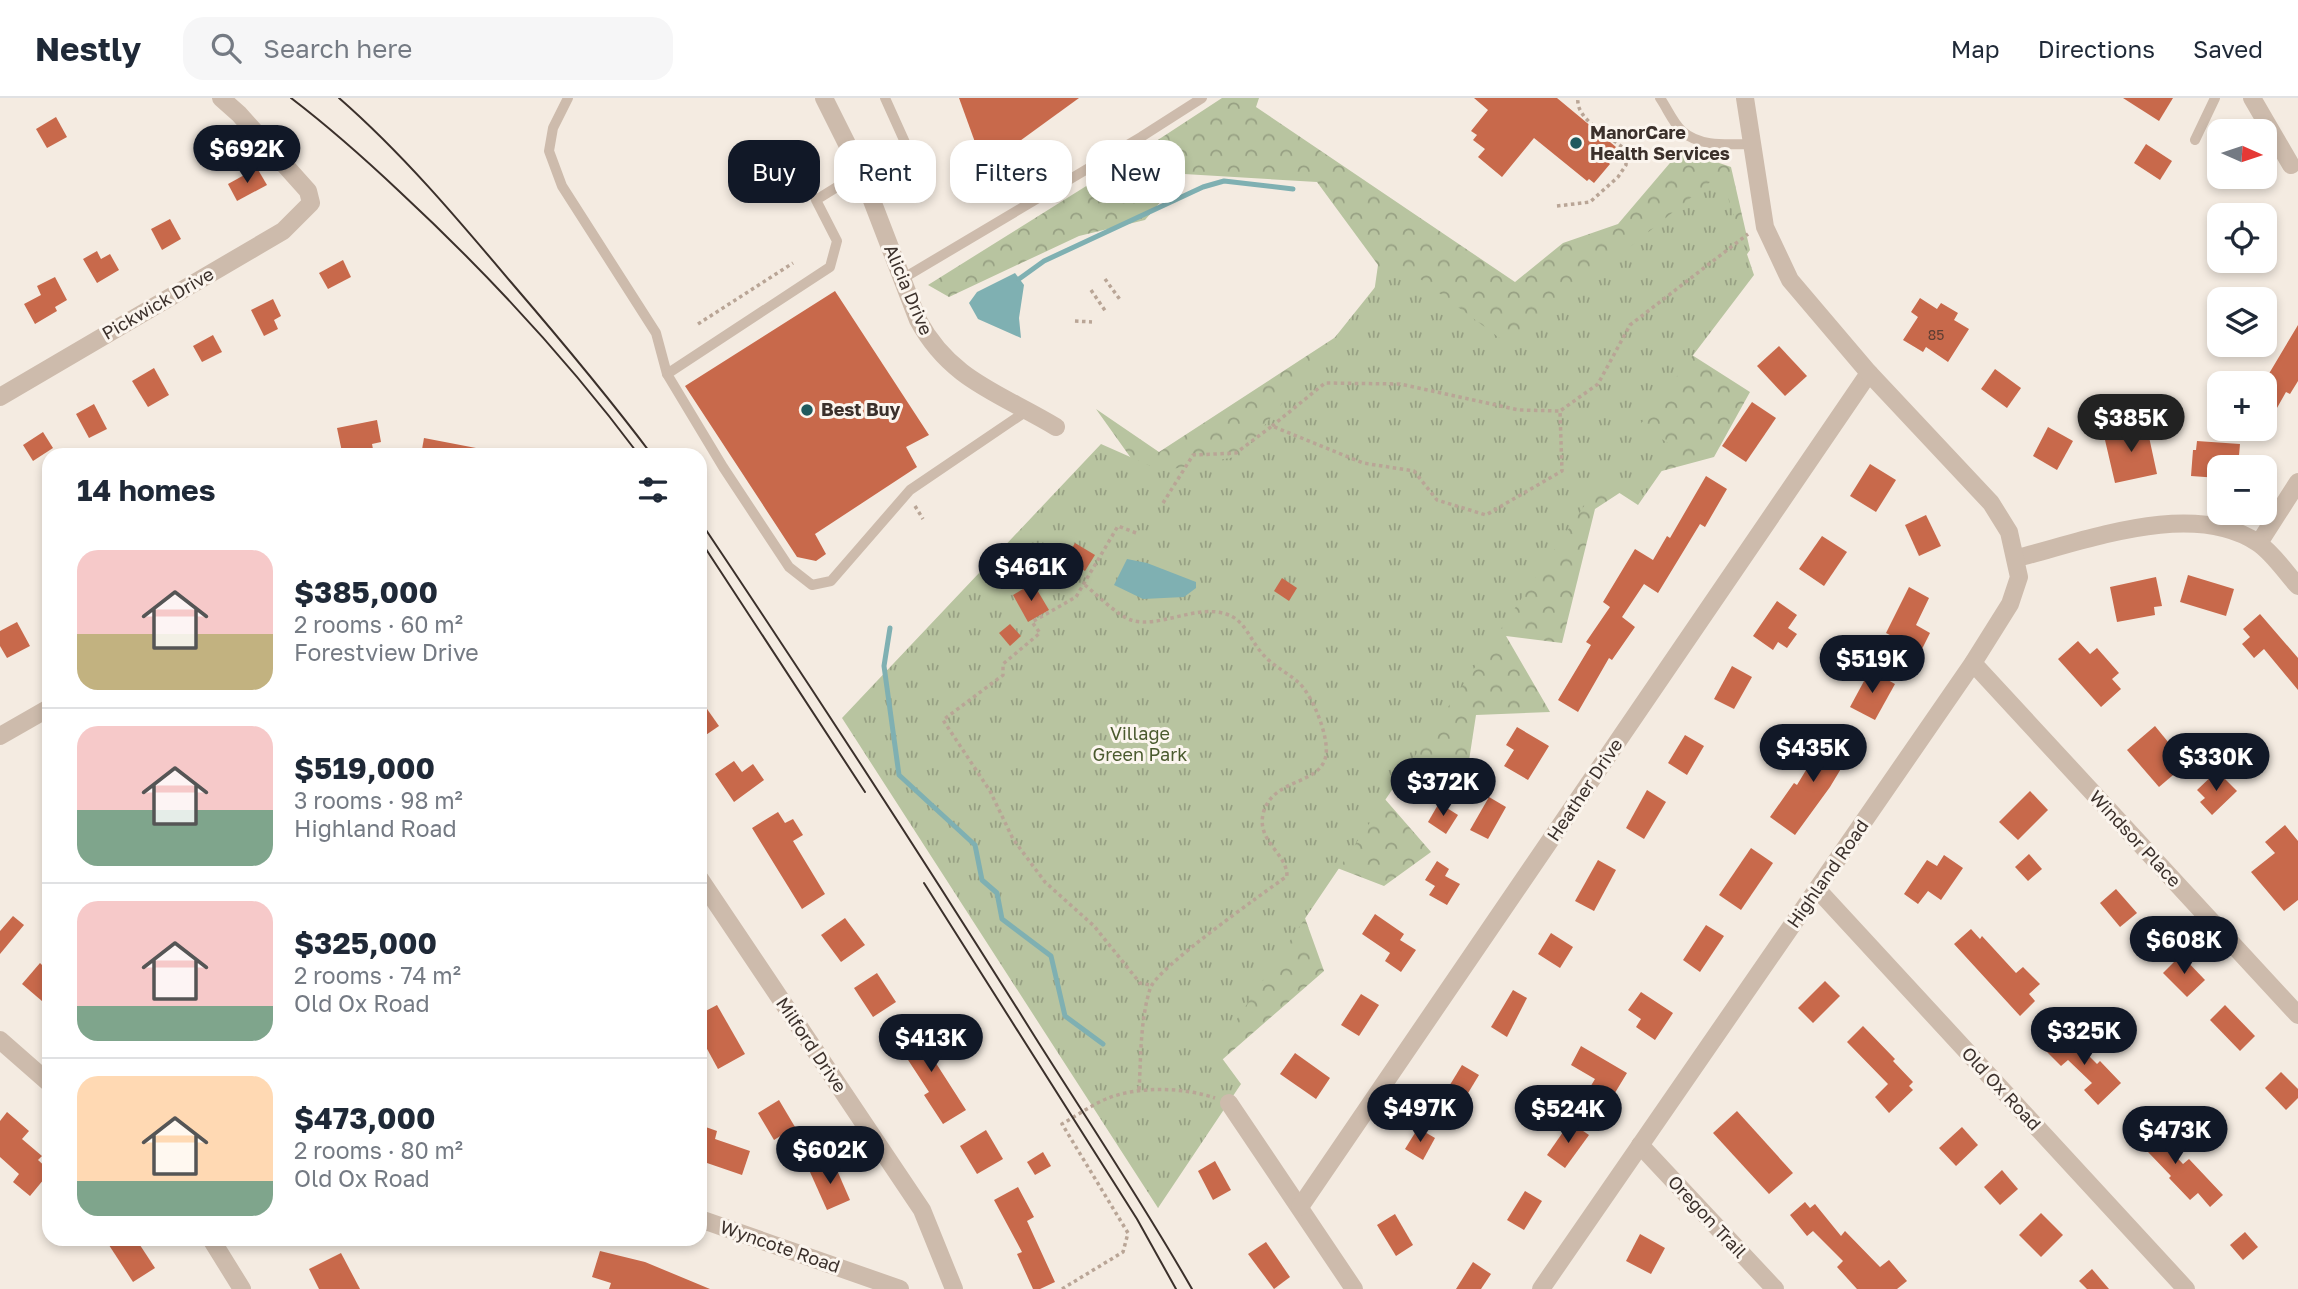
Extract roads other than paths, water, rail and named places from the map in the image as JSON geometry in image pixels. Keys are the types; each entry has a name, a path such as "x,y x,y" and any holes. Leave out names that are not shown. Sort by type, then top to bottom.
{"street":[{"name":"Pickwick Drive","path":"0,397 283,231 311,204 308,191 239,114 221,98"},
{"name":"Alicia Drive","path":"824,98 845,140"},
{"name":"Highland Road","path":"1541,1289 1973,663 2010,604 2019,577 2017,558 2009,532 1991,503 1869,373 1790,279 1765,225 1745,98"},
{"path":"2252,98 2294,166"},
{"name":"Alicia Drive","path":"873,203 918,320 928,338 947,361 974,381 1056,427"},
{"name":"Heather Drive","path":"1300,1207 1869,373"},
{"path":"2259,543 2298,482"},
{"path":"2017,558 2138,528 2196,523 2230,530 2259,543 2298,586"},
{"name":"Windsor Place","path":"1973,663 2298,1015"},
{"path":"0,736 42,712"},
{"name":"Milford Drive","path":"707,888 922,1210 954,1289"},
{"name":"Old Ox Road","path":"1817,889 2186,1289"},
{"path":"0,1040 42,1077"},
{"path":"1229,1102 1354,1289"},
{"name":"Oregon Trail","path":"1640,1145 1775,1289"},
{"name":"Wyncote Road","path":"707,1221 900,1289"},
{"path":"215,1246 242,1289"}],"lane":[{"path":"568,98 553,128 549,151 562,186 656,333 667,374 723,467 789,567 812,584 831,581 910,490 1028,410"},
{"path":"885,98 904,140"},
{"path":"902,279 1202,98"},
{"path":"1660,98 1682,130 1699,141 1724,145 1752,144"},
{"path":"2195,140 2215,98"},
{"path":"667,374 830,267 837,241 816,200 834,189"}],"water":[{"path":"1015,273 1024,285 1019,318 1021,338 978,319 969,303 977,292"},
{"path":"1127,559 1147,563 1196,582 1196,588 1184,597 1143,599 1114,585"}],"waterway":[{"path":"1019,279 1044,261 1203,187 1224,181 1293,189"},
{"path":"890,628 884,666 899,775 975,845 982,880 997,893 1002,919 1051,956 1065,1016 1103,1044"}],"tram line":[{"path":"291,98 387,180 495,285 584,385 634,448"},
{"path":"339,98 407,163 449,209 647,448"},
{"path":"707,532 953,907 1192,1289"},
{"path":"707,551 865,792"},
{"path":"924,883 1137,1219 1176,1289"}],"place":[{"name":"ManorCare Health Services","path":"1576,143"},
{"name":"Best Buy","path":"807,410"}],"park label":[{"name":"Village Green Park","path":"1140,744"}]}
